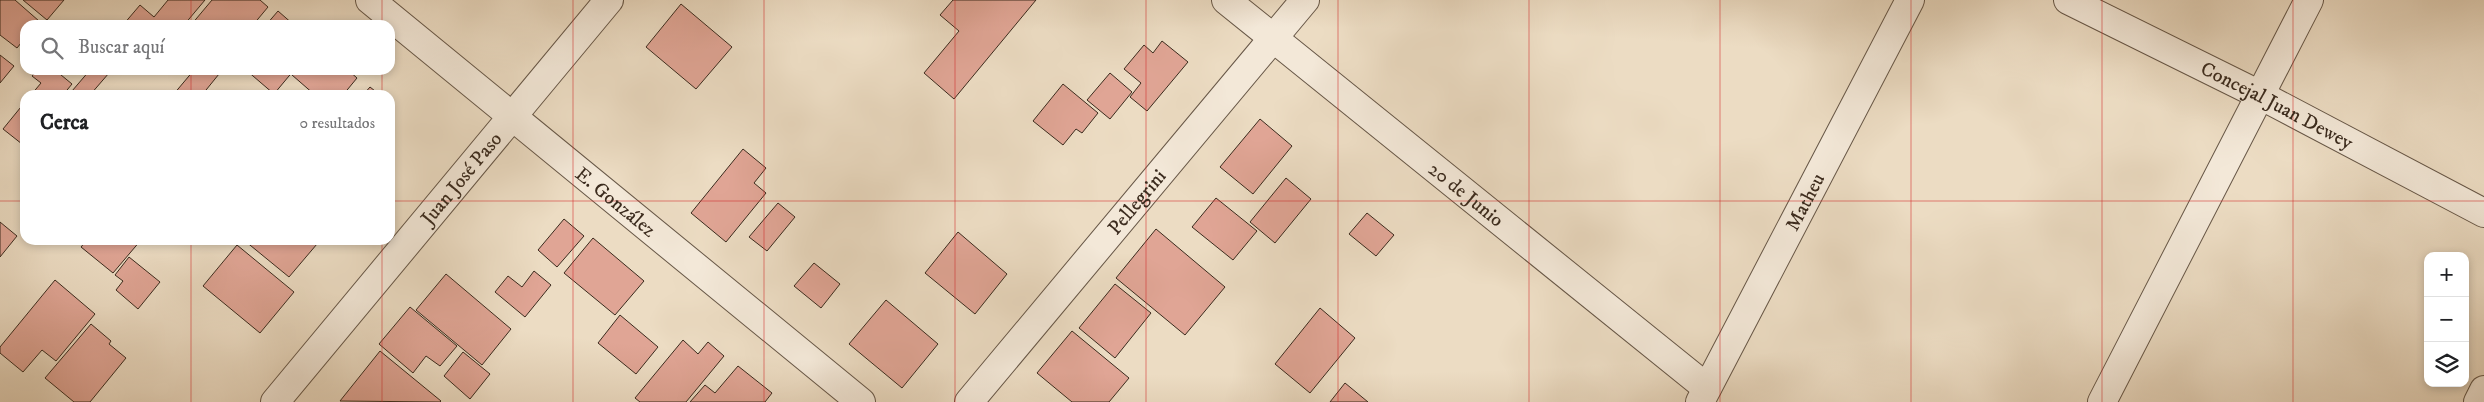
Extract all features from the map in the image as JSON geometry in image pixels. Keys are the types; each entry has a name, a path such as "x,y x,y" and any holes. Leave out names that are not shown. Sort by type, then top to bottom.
{"street":[{"name":"E. González","path":"370,0 394,20"},
{"name":"Juan José Paso","path":"275,402 609,0"},
{"name":"20 de Junio","path":"1226,0 1704,395"},
{"name":"Pellegrini","path":"969,402 1305,0"},
{"name":"Matheu","path":"1704,395 1910,0"},
{"name":"Concejal Juan Dewey","path":"2068,0 2260,95 2484,213"},
{"path":"2102,402 2309,0"},
{"name":"E. González","path":"395,21 861,402"},
{"path":"2478,402 2484,390"}],"building":[{"path":"0,0 15,0 38,20 20,20 20,44 17,48 0,35"},
{"path":"23,0 64,0 47,20"},
{"path":"168,0 205,0 188,20 127,20 140,5 154,17"},
{"path":"212,0 260,0 268,7 257,20 195,20"},
{"path":"953,0 1036,0 954,99 924,73 959,31 940,15"},
{"path":"681,4 732,47 696,89 646,47"},
{"path":"278,11 288,20 270,20"},
{"path":"1162,41 1188,62 1147,111 1130,97 1141,83 1124,69 1144,45 1153,53"},
{"path":"0,55 14,66 0,83"},
{"path":"1110,73 1132,92 1110,119 1087,100"},
{"path":"61,75 72,84 67,90 35,90 41,83 32,76"},
{"path":"86,75 107,75 94,90 73,90"},
{"path":"190,75 218,75 206,90 177,90"},
{"path":"252,75 290,75 277,90 269,90"},
{"path":"292,75 354,75 357,78 347,90 309,90"},
{"path":"1063,84 1098,113 1082,133 1076,129 1063,145 1033,121"},
{"path":"20,108 20,142 3,129"},
{"path":"1260,119 1292,146 1253,194 1220,167"},
{"path":"743,149 766,168 754,183 766,193 726,242 691,213"},
{"path":"1286,178 1311,199 1275,243 1250,222"},
{"path":"1216,198 1257,231 1233,260 1192,227"},
{"path":"778,203 795,217 767,251 749,237"},
{"path":"1367,213 1394,235 1376,256 1349,234"},
{"path":"564,219 584,236 557,267 538,250"},
{"path":"0,222 17,236 0,257"},
{"path":"1156,229 1225,287 1185,335 1116,278"},
{"path":"958,232 1007,274 975,314 925,273"},
{"path":"593,238 644,281 615,315 564,273"},
{"path":"83,245 137,245 113,273 81,247"},
{"path":"237,245 294,292 260,333 203,286"},
{"path":"250,245 316,245 289,277"},
{"path":"129,257 160,282 138,309 116,290 123,281 115,275"},
{"path":"814,263 840,284 821,308 794,286"},
{"path":"534,271 551,285 525,317 495,292 508,276 522,287"},
{"path":"446,274 511,329 482,365 416,310"},
{"path":"55,280 95,314 56,361 42,350 23,372 0,353 0,347"},
{"path":"1115,284 1151,313 1115,358 1079,328"},
{"path":"886,300 938,344 902,388 849,344"},
{"path":"410,307 457,346 440,366 426,356 413,373 379,344"},
{"path":"1320,308 1355,338 1310,393 1275,364"},
{"path":"620,315 658,347 636,374 598,343"},
{"path":"91,324 111,341 109,344 126,358 90,402 74,402 45,378"},
{"path":"1072,331 1129,378 1109,402 1072,402 1037,373"},
{"path":"683,340 698,354 708,342 724,356 686,402 640,402 635,398"},
{"path":"380,351 441,401 340,401"},
{"path":"463,352 490,374 470,399 444,376"},
{"path":"738,366 772,393 765,402 690,402 705,385 715,393"},
{"path":"1345,383 1368,402 1330,402"}]}
